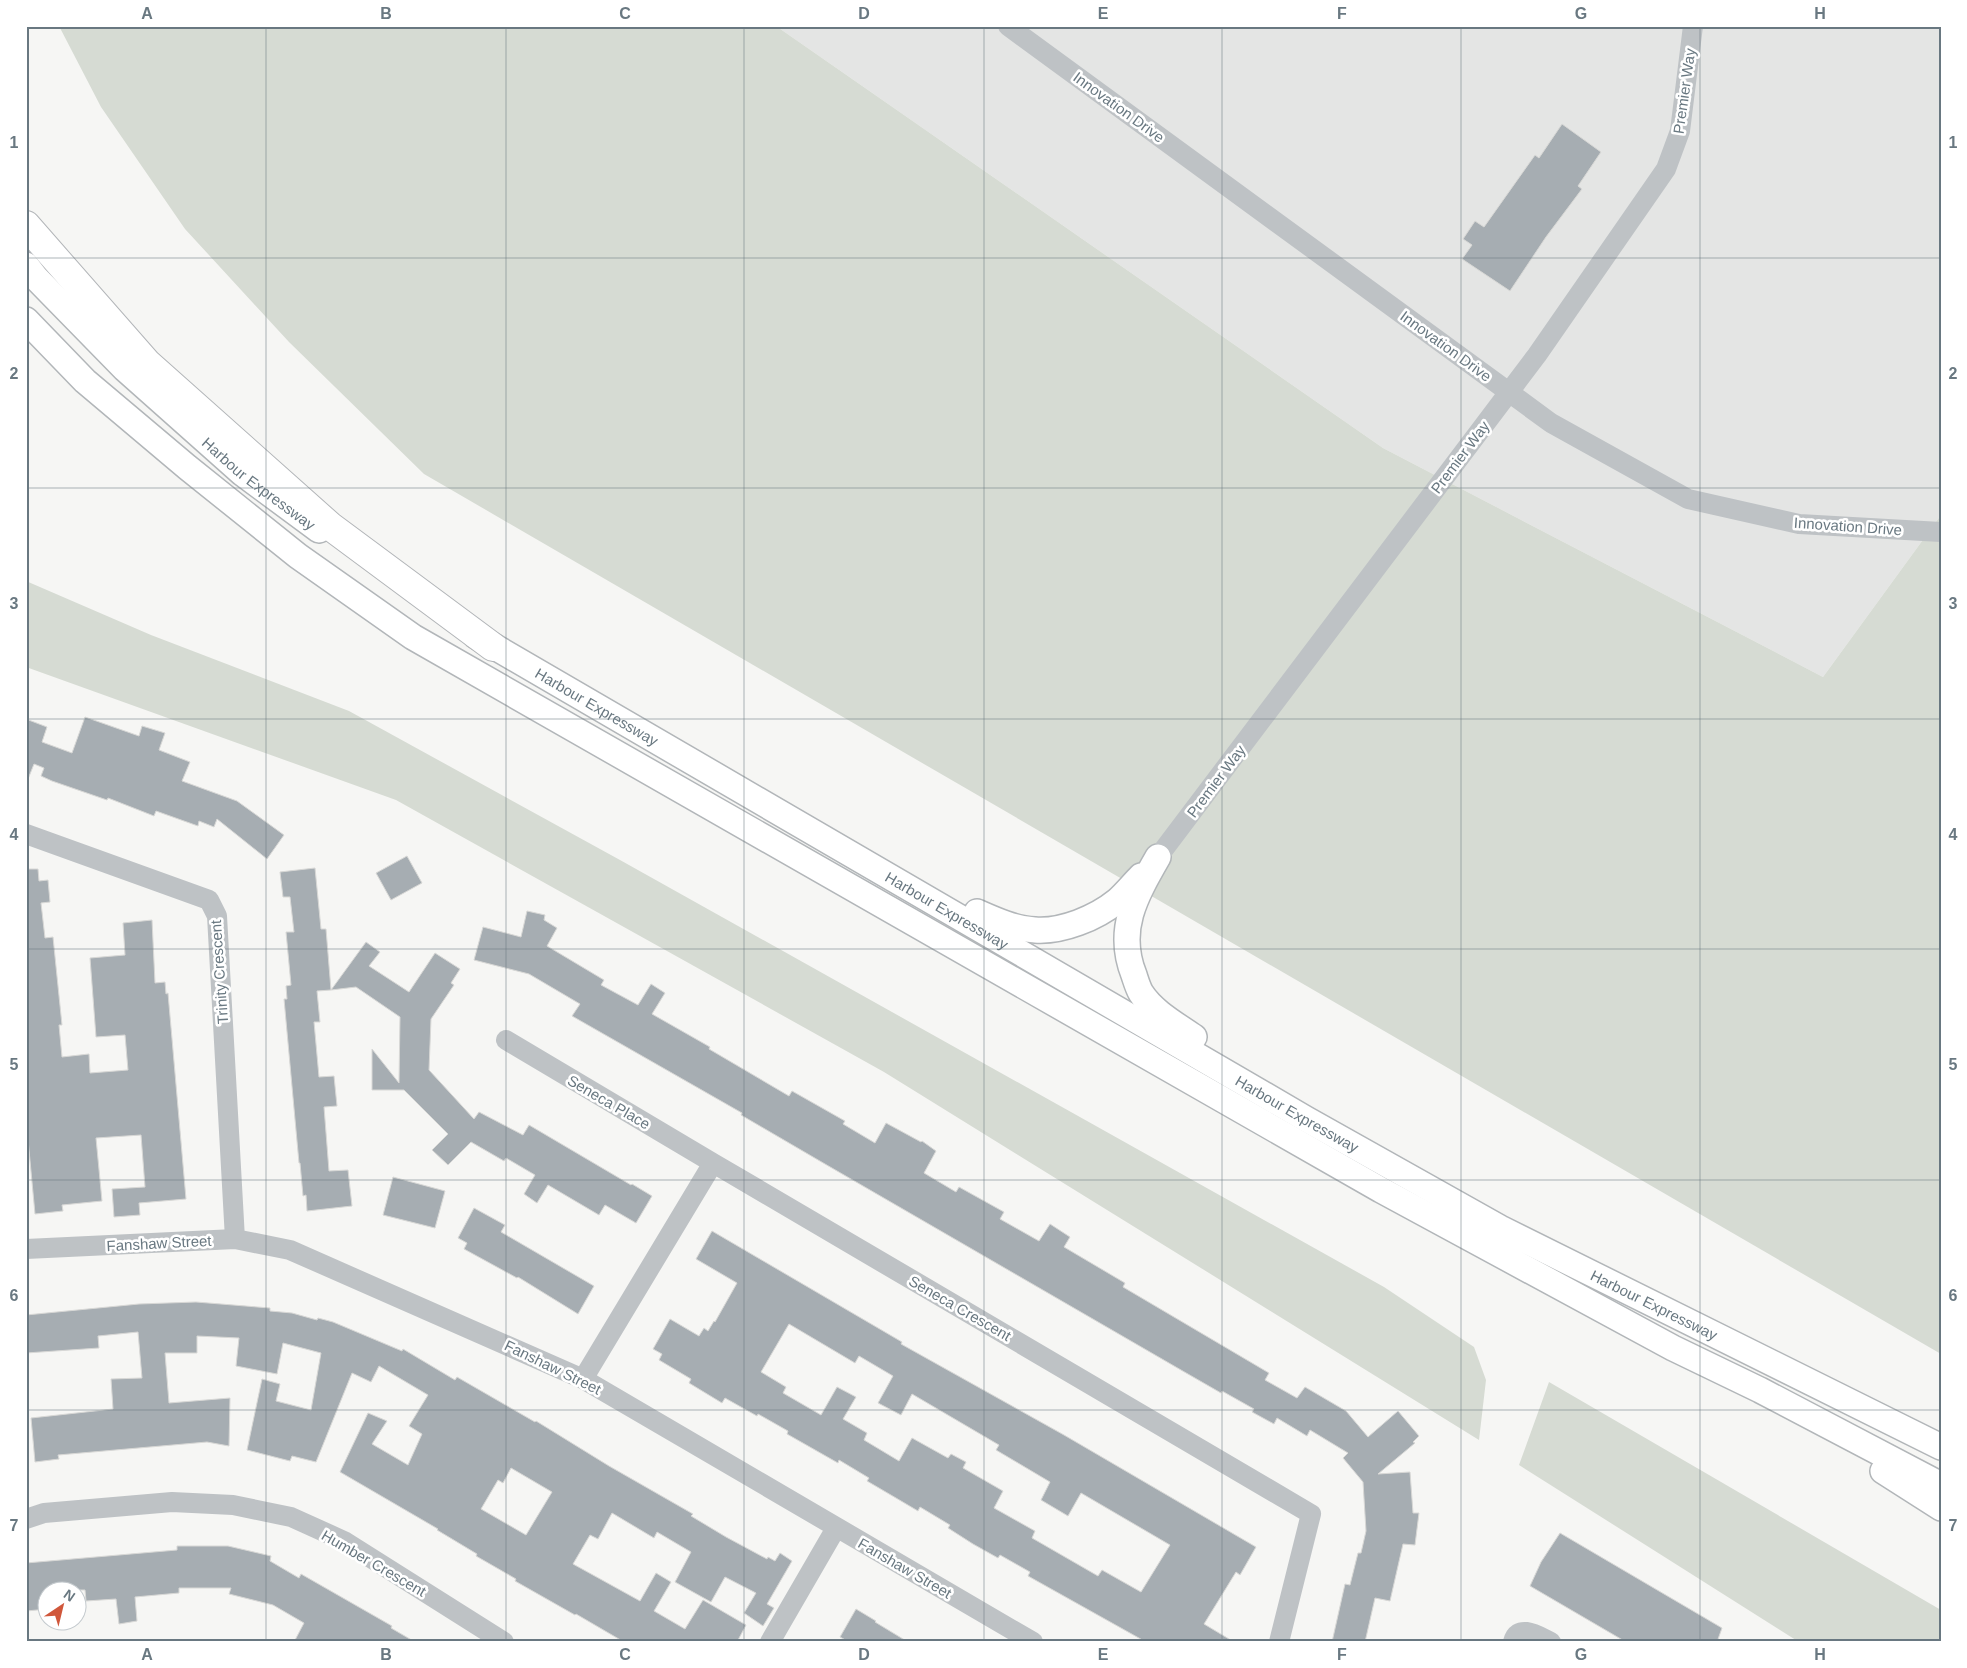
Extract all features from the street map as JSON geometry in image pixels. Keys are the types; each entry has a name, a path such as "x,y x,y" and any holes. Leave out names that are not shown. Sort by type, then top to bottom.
{"highway":[{"path":"26,225 147,363 330,526 493,647"}],"main road":[{"name":"Harbour Expressway","path":"26,265 36,278 125,369 242,473 378,574 493,647 1306,1118 1500,1228 1941,1448"},
{"name":"Harbour Expressway","path":"26,320 86,381 187,467 298,556 413,637 1381,1190 1673,1348 1760,1390 1941,1485"},
{"path":"854,856 1009,926 1035,930 1064,927 1097,914 1117,900 1158,858"},
{"path":"1158,858 1140,888 1126,932 1128,959 1142,994 1158,1011 1306,1118"},
{"path":"1760,1390 1941,1508"}],"street":[{"name":"Innovation Drive","path":"1008,26 1551,423 1688,499 1799,524 1941,532"},
{"name":"Premier Way","path":"1158,858 1537,355 1666,169 1680,131 1693,26"},
{"name":"Trinity Crescent","path":"26,834 209,900 217,916 235,1240"},
{"name":"Seneca Place","path":"506,1040 713,1163"},
{"path":"583,1379 713,1163"},
{"name":"Seneca Crescent","path":"713,1163 1311,1514 1279,1642"},
{"name":"Fanshaw Street","path":"26,1249 235,1240 290,1250 583,1379 1034,1642"},
{"name":"Humber Crescent","path":"26,1519 44,1513 172,1502 233,1505 291,1517 344,1541 504,1642"},
{"path":"770,1642 836,1528"},
{"path":"1514,1642 1514,1638 1520,1633 1528,1631 1551,1642"}],"shaded area":[{"path":"59,26 776,26 1383,448 1823,677 1941,515 1941,1354 424,474 289,342 185,229 101,107"},
{"path":"776,26 1941,26 1941,515 1823,677 1383,448"},
{"path":"26,581 151,635 349,711 620,860 1384,1287 1474,1347 1486,1380 1479,1440 884,1072 396,800 26,667"},
{"path":"1549,1382 1941,1610 1941,1642 1799,1642 1519,1465"}],"building":[{"path":"1562,124 1601,152 1578,186 1582,189 1546,237 1510,291 1462,259 1472,245 1463,239 1475,221 1484,227 1535,155 1539,158"},
{"path":"85,717 139,736 142,726 165,733 159,750 190,762 182,781 237,801 284,835 267,859 217,819 214,827 199,821 198,826 156,811 154,816 108,798 107,800 52,781 41,776 44,768 34,764 28,779 26,779 26,719 47,727 42,742 72,753"},
{"path":"407,856 422,883 391,900 376,873"},
{"path":"315,868 321,929 326,929 331,990 317,991 320,1022 314,1022 319,1077 334,1076 337,1106 324,1107 329,1171 348,1170 352,1206 307,1211 306,1195 303,1196 299,1163 284,999 287,999 286,986 291,985 286,932 294,932 290,897 283,897 280,872"},
{"path":"26,869 38,869 39,881 48,880 50,902 41,903 45,938 53,937 62,1025 59,1025 62,1057 89,1054 90,1073 128,1070 125,1035 96,1037 90,958 125,955 123,923 152,920 155,983 165,982 166,994 168,993 186,1199 139,1203 140,1215 114,1217 112,1189 145,1187 141,1135 96,1138 102,1201 62,1205 63,1211 35,1214 26,1118 26,1082 28,1082"},
{"path":"527,911 545,915 544,920 557,928 547,946 604,980 601,985 638,1005 651,984 665,993 652,1014 789,1096 792,1091 845,1121 843,1124 875,1143 886,1123 922,1141 936,1151 924,1173 956,1192 959,1187 1004,1212 1000,1219 1039,1241 1050,1224 1070,1237 1064,1247 1125,1283 1123,1287 1269,1373 1265,1380 1297,1398 1305,1387 1346,1411 1368,1437 1398,1411 1419,1436 1413,1442 1415,1443 1378,1474 1410,1472 1413,1513 1419,1513 1415,1545 1403,1544 1390,1601 1375,1598 1365,1642 1332,1642 1345,1584 1350,1585 1366,1531 1363,1482 1343,1458 1348,1453 1310,1430 1307,1436 1277,1418 1274,1424 1252,1412 1254,1409 1222,1391 1221,1393 741,1115 742,1113 572,1016 580,1004 529,974 474,960 483,927 521,937"},
{"path":"366,942 380,952 369,966 409,992 435,953 460,969 451,983 454,985 431,1019 429,1070 474,1119 479,1112 523,1135 529,1125 652,1196 636,1223 605,1205 599,1215 548,1185 537,1203 524,1194 535,1175 506,1158 504,1161 471,1142 448,1165 432,1150 448,1134 404,1090 372,1090 372,1049 399,1083 400,1017 356,987 331,990"},
{"path":"393,1177 445,1191 435,1228 383,1215"},
{"path":"474,1208 505,1225 501,1232 594,1286 578,1314 518,1277 464,1249 467,1243 458,1238"},
{"path":"712,1231 902,1342 901,1344 1064,1435 1256,1547 1240,1575 1236,1572 1204,1624 1234,1642 1146,1642 1028,1576 1030,1572 1000,1555 998,1558 973,1544 948,1528 950,1525 920,1507 918,1511 867,1481 869,1478 839,1460 838,1463 787,1434 788,1431 725,1398 722,1403 689,1383 691,1379 659,1360 662,1354 653,1349 670,1319 699,1336 704,1328 708,1331 737,1283 696,1259","holes":["789,1324 855,1363 859,1356 893,1376 878,1403 901,1415 912,1394 999,1445 996,1450 1050,1482 1041,1500 1068,1516 1081,1493 1170,1545 1141,1592 1102,1570 1098,1576 1032,1538 1035,1531 994,1508 1003,1491 963,1468 966,1462 951,1454 948,1458 912,1438 899,1461 864,1440 867,1433 843,1419 856,1397 837,1387 821,1415 783,1393 786,1387 761,1372"]},
{"path":"196,1302 270,1308 270,1311 292,1313 333,1322 402,1351 403,1349 455,1380 457,1377 536,1421 609,1466 693,1514 691,1516 726,1537 767,1559 768,1557 775,1561 780,1553 792,1561 767,1604 774,1608 763,1626 744,1613 756,1593 725,1577 711,1602 675,1582 691,1552 657,1532 654,1538 612,1513 598,1539 590,1535 573,1564 640,1601 656,1573 671,1582 654,1611 685,1629 703,1600 746,1625 737,1642 624,1642 515,1581 516,1579 476,1556 477,1554 438,1529 340,1472 368,1413 387,1421 372,1444 408,1465 422,1434 409,1426 428,1395 379,1366 371,1382 352,1373 316,1462 292,1456 290,1461 247,1450 262,1379 280,1384 276,1401 311,1410 321,1353 283,1343 277,1374 236,1366 239,1338 197,1336 197,1353 165,1353 169,1403 230,1398 229,1446 207,1442 58,1455 59,1459 35,1462 31,1418 113,1409 111,1379 142,1378 138,1332 98,1336 99,1348 26,1353 26,1315 139,1304","holes":["511,1468 552,1492 526,1535 481,1509 498,1480 503,1483"]},
{"path":"1560,1533 1722,1628 1717,1642 1626,1642 1530,1586 1541,1562"},
{"path":"177,1546 228,1546 271,1556 270,1561 299,1578 301,1574 392,1626 391,1628 415,1642 294,1642 304,1623 273,1605 229,1594 231,1588 179,1588 179,1593 135,1597 137,1621 119,1624 116,1599 88,1601 88,1580 38,1580 38,1610 26,1611 26,1563 177,1550"},
{"path":"856,1609 908,1642 849,1642 840,1637"}]}
